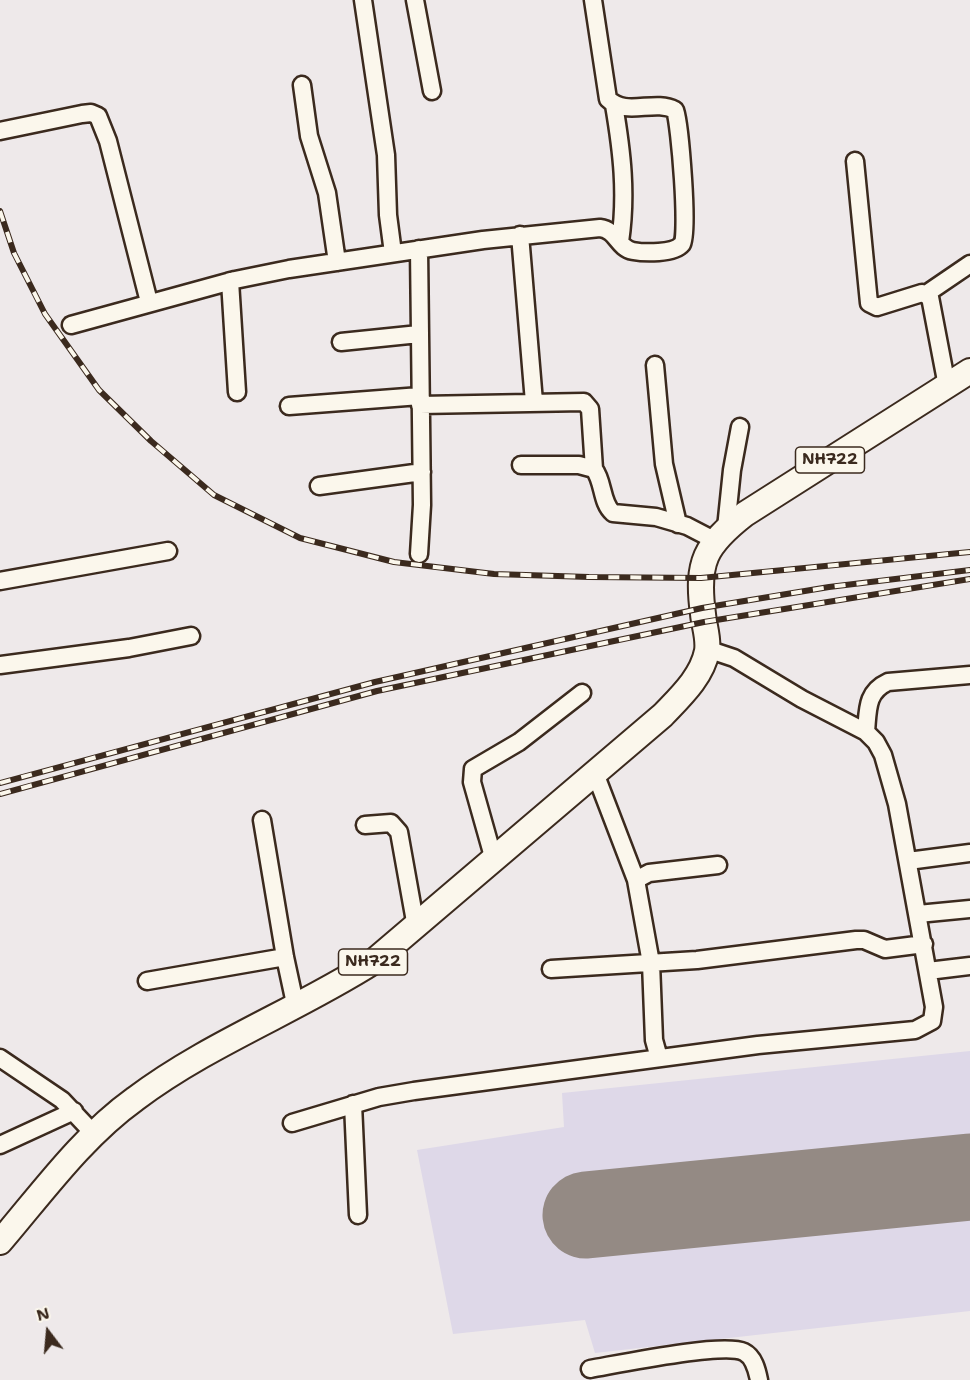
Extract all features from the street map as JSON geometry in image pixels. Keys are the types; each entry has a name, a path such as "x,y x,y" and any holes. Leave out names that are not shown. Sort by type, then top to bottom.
{"highway":[{"name":"NH722","path":"0,1242 94,1134 162,1079 296,1008 373,962 679,699 698,672 707,649 701,578 707,551 720,534 745,514 970,371"}],"street":[{"path":"363,0 386,155 387,215 393,253"},
{"path":"415,0 432,91"},
{"path":"71,325 230,281 393,253 520,235 600,228 615,234 620,242 633,251 672,249 684,242 685,222 675,110 668,106 622,108 614,105 608,99 593,0"},
{"path":"302,85 309,136 327,193 337,262"},
{"path":"614,105 624,174 624,212 620,242"},
{"path":"0,131 82,114 91,113 98,116 104,125 114,161 149,302"},
{"path":"855,161 869,303 877,307 915,294 927,294 970,264"},
{"path":"520,235 534,402"},
{"path":"419,249 422,472 419,554"},
{"path":"230,281 237,392"},
{"path":"927,294 932,303 947,386"},
{"path":"341,342 419,334"},
{"path":"655,365 664,464 678,524"},
{"path":"289,406 420,400 584,402 588,404 594,469 602,482 609,511 656,517 720,534 740,427"},
{"path":"521,465 579,465 594,469"},
{"path":"319,486 422,472"},
{"path":"0,581 168,551"},
{"path":"0,665 129,648 191,636"},
{"path":"292,1124 352,1104 446,1086 768,1044 915,1030 932,1021 935,1014 924,944 884,755 866,732 802,699 734,658 707,649"},
{"path":"866,732 870,694 877,687 888,682 970,675"},
{"path":"494,860 472,782 473,769 519,742 582,693"},
{"path":"595,773 636,879 651,963 654,1040 659,1058"},
{"path":"262,820 296,1008"},
{"path":"365,825 391,823 399,832 416,927"},
{"path":"908,861 970,853"},
{"path":"636,879 649,873 718,865"},
{"path":"918,914 970,909"},
{"path":"551,969 750,954 856,940 864,940 885,949 924,944"},
{"path":"147,981 285,957"},
{"path":"928,971 970,966"},
{"path":"0,1058 47,1089 74,1111 94,1134"},
{"path":"352,1104 358,1215"},
{"path":"0,1145 74,1111"},
{"path":"590,1369 692,1353 736,1349 746,1353 752,1359 759,1380"}],"shaded area":[{"path":"970,1051 970,1311 595,1353 585,1320 453,1334 417,1150 564,1127 562,1093"}],"runway":[{"path":"586,1215 970,1177"}],"railway":[{"path":"0,211 14,253 45,314 99,390 151,441 214,495 300,538 394,562 494,574 589,577 701,578 970,552"},
{"path":"0,783 375,682 702,608 829,587 970,570"},
{"path":"0,794 377,691 704,622 970,579"}]}
